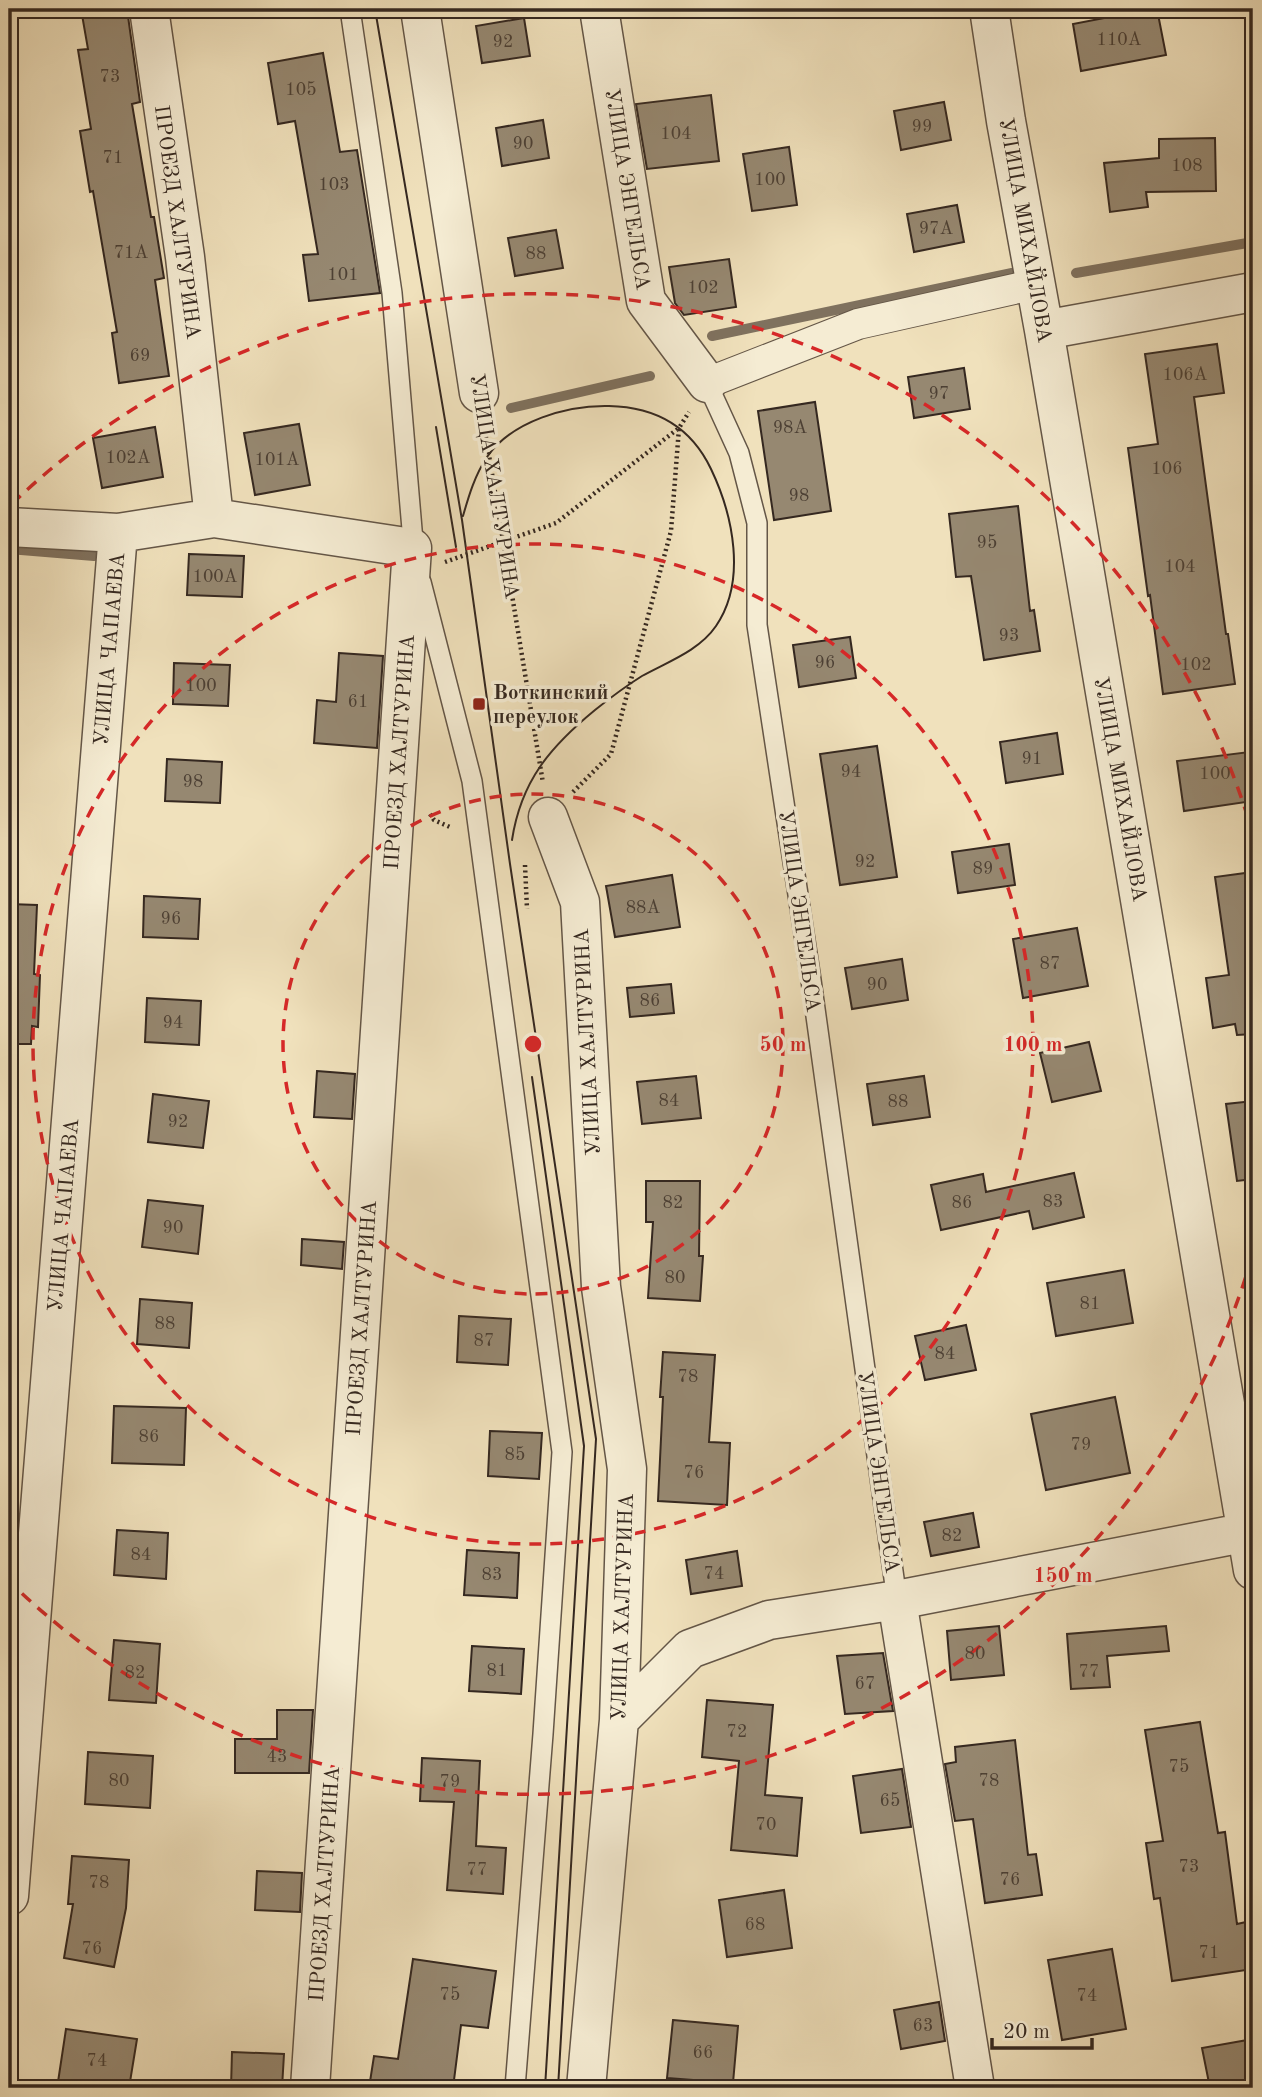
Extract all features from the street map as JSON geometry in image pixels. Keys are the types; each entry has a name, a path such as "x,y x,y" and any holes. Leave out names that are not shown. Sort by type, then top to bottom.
{"street":[{"name":"ПРОЕЗД ХАЛТУРИНА","path":"149,9 185,257 214,519"},
{"name":"УЛИЦА ХАЛТУРИНА","path":"420,9 479,393"},
{"name":"УЛИЦА ЭНГЕЛЬСА","path":"599,9 646,302 707,383"},
{"name":"УЛИЦА МИХАЙЛОВА","path":"989,9 1006,121 1250,1531 1253,1570"},
{"path":"707,383 858,324 1036,284"},
{"path":"1044,330 1253,292"},
{"path":"9,527 118,533 214,519 412,548"},
{"name":"УЛИЦА ЧАПАЕВА","path":"9,1896 118,533"},
{"name":"ПРОЕЗД ХАЛТУРИНА","path":"310,2088 412,548"},
{"name":"УЛИЦА ХАЛТУРИНА","path":"548,817 580,902 601,1287 627,1469 619,1720 586,2088"},
{"path":"619,1720 690,1649 769,1620 897,1600 1250,1531"},
{"name":"УЛИЦА ЭНГЕЛЬСА","path":"897,1600 975,2088"}],"lane":[{"path":"350,9 392,293 412,548 472,780 562,1452 515,2088"},
{"name":"УЛИЦА ЭНГЕЛЬСА","path":"707,383 739,453 757,523 757,625 811,980 897,1600"}],"path":[{"path":"412,548 446,562 556,523 679,428 707,383"},
{"name":"УЛИЦА ХАЛТУРИНА","path":"479,393 548,817"},
{"path":"548,817 611,754 671,531 679,428"},
{"path":"525,860 527,909"}],"building":[{"path":"81,9 127,9 140,102 132,104 164,278 155,280 169,376 119,383 112,333 117,332 80,131 91,129 78,50 88,49"},
{"path":"1157,9 1166,55 1081,71 1073,24"},
{"path":"524,18 530,56 482,63 476,26"},
{"path":"323,53 340,152 357,150 380,293 309,301 303,255 318,254 295,121 278,124 268,63"},
{"path":"711,95 719,161 647,169 636,104"},
{"path":"944,102 951,140 901,150 894,111"},
{"path":"543,120 549,158 502,166 496,128"},
{"path":"1215,138 1216,191 1146,192 1148,207 1110,212 1104,163 1159,158 1159,139"},
{"path":"789,147 797,205 752,211 743,154"},
{"path":"957,205 964,242 914,252 907,214"},
{"path":"556,230 563,268 515,276 508,238"},
{"path":"729,259 736,307 684,315 675,303 669,267"},
{"path":"1217,344 1224,393 1194,397 1235,684 1163,694 1128,448 1158,444 1145,354"},
{"path":"964,368 970,409 914,418 908,377"},
{"path":"815,402 831,511 774,520 758,411"},
{"path":"299,424 310,485 255,495 244,433"},
{"path":"155,427 163,477 102,488 93,438"},
{"path":"1018,506 1030,611 1034,610 1040,651 984,660 971,576 956,577 949,514"},
{"path":"189,554 244,556 242,597 187,595"},
{"path":"850,637 856,678 799,687 793,645"},
{"path":"339,653 383,656 377,748 314,743 317,700 336,702"},
{"path":"174,663 230,665 228,706 173,704"},
{"path":"1057,733 1063,774 1006,783 1000,742"},
{"path":"877,746 897,877 840,885 820,754"},
{"path":"1249,752 1253,801 1184,811 1177,761"},
{"path":"167,759 222,762 220,803 165,801"},
{"path":"1009,844 1015,885 958,893 952,852"},
{"path":"1253,872 1253,1034 1237,1035 1235,1024 1213,1028 1206,978 1229,975 1215,877"},
{"path":"672,875 680,927 615,937 606,886"},
{"path":"144,896 200,899 198,939 143,937"},
{"path":"9,904 37,905 34,974 40,975 38,1027 32,1026 31,1044 9,1044"},
{"path":"1077,928 1088,986 1023,998 1013,939"},
{"path":"902,959 908,1000 852,1009 845,968"},
{"path":"671,984 674,1013 630,1017 627,988"},
{"path":"147,998 201,1001 199,1045 145,1042"},
{"path":"1089,1042 1101,1091 1052,1102 1040,1053"},
{"path":"317,1071 355,1074 352,1119 314,1117"},
{"path":"696,1076 701,1118 642,1124 637,1082"},
{"path":"924,1076 930,1117 873,1125 867,1084"},
{"path":"153,1094 209,1101 203,1148 148,1142"},
{"path":"1253,1101 1253,1179 1237,1181 1226,1104"},
{"path":"1074,1173 1084,1217 1033,1229 1029,1211 941,1230 931,1185 983,1174 986,1192"},
{"path":"646,1181 700,1181 699,1256 703,1256 700,1301 648,1298 653,1222 646,1222"},
{"path":"148,1200 203,1206 198,1254 142,1247"},
{"path":"302,1239 344,1242 342,1269 301,1265"},
{"path":"1124,1270 1133,1323 1056,1336 1047,1283"},
{"path":"140,1299 192,1303 189,1348 137,1344"},
{"path":"459,1316 511,1319 508,1365 457,1362"},
{"path":"966,1325 976,1370 925,1380 915,1336"},
{"path":"663,1352 715,1355 709,1442 730,1443 727,1505 658,1501"},
{"path":"1115,1397 1130,1473 1046,1490 1031,1414"},
{"path":"114,1406 186,1408 184,1465 112,1463"},
{"path":"490,1431 542,1433 539,1479 488,1476"},
{"path":"973,1513 979,1547 931,1556 924,1522"},
{"path":"117,1530 168,1533 166,1579 114,1575"},
{"path":"467,1550 519,1553 517,1598 464,1595"},
{"path":"737,1551 742,1586 691,1594 686,1560"},
{"path":"999,1626 1004,1675 951,1680 947,1631"},
{"path":"1166,1626 1169,1651 1107,1656 1110,1687 1071,1689 1067,1634"},
{"path":"114,1640 160,1644 156,1703 109,1700"},
{"path":"472,1646 524,1649 521,1694 469,1691"},
{"path":"883,1653 893,1711 845,1714 837,1656"},
{"path":"707,1700 773,1705 765,1795 802,1798 797,1856 731,1850 739,1761 702,1757"},
{"path":"277,1710 313,1710 309,1773 235,1773 235,1739 277,1739"},
{"path":"1200,1722 1218,1833 1225,1832 1237,1924 1246,1922 1253,1969 1172,1981 1160,1898 1154,1899 1146,1843 1163,1841 1145,1730"},
{"path":"1015,1740 1028,1855 1036,1854 1042,1895 985,1903 973,1819 955,1821 945,1764 956,1762 955,1747"},
{"path":"88,1752 153,1756 150,1808 85,1804"},
{"path":"422,1758 480,1761 476,1846 506,1848 503,1894 447,1890 454,1802 420,1801"},
{"path":"902,1769 911,1827 861,1833 853,1776"},
{"path":"72,1856 129,1860 126,1908 114,1967 64,1958 73,1904 68,1904"},
{"path":"257,1871 302,1873 300,1912 255,1910"},
{"path":"784,1890 792,1948 727,1957 719,1900"},
{"path":"1112,1949 1126,2029 1062,2040 1048,1960"},
{"path":"413,1959 496,1971 488,2028 461,2025 453,2088 369,2088 374,2056 398,2059"},
{"path":"939,2002 945,2041 901,2049 894,2010"},
{"path":"673,2020 738,2026 733,2083 667,2078"},
{"path":"66,2029 137,2039 129,2088 102,2088 58,2082"},
{"path":"1253,2039 1253,2086 1210,2088 1202,2048"},
{"path":"232,2052 284,2054 282,2088 231,2088"}],"waterway":[{"path":"1076,273 1253,242"},
{"path":"712,336 1012,273"},
{"path":"511,408 650,376"},
{"path":"9,549 94,556"}],"tram line":[{"path":"375,9 462,520 510,864 596,1439 558,2088"},
{"path":"463,516 473,485 487,457 511,434 559,412 609,406 642,410 670,422 682,431 703,454 711,469 730,527 734,569 726,608 716,626 692,649 618,692 564,738 530,783 522,800 512,840"},
{"path":"436,427 456,547"},
{"path":"532,1077 584,1446 545,2088"}],"place":[{"name":"Воткинский переулок","path":"479,704"}]}
